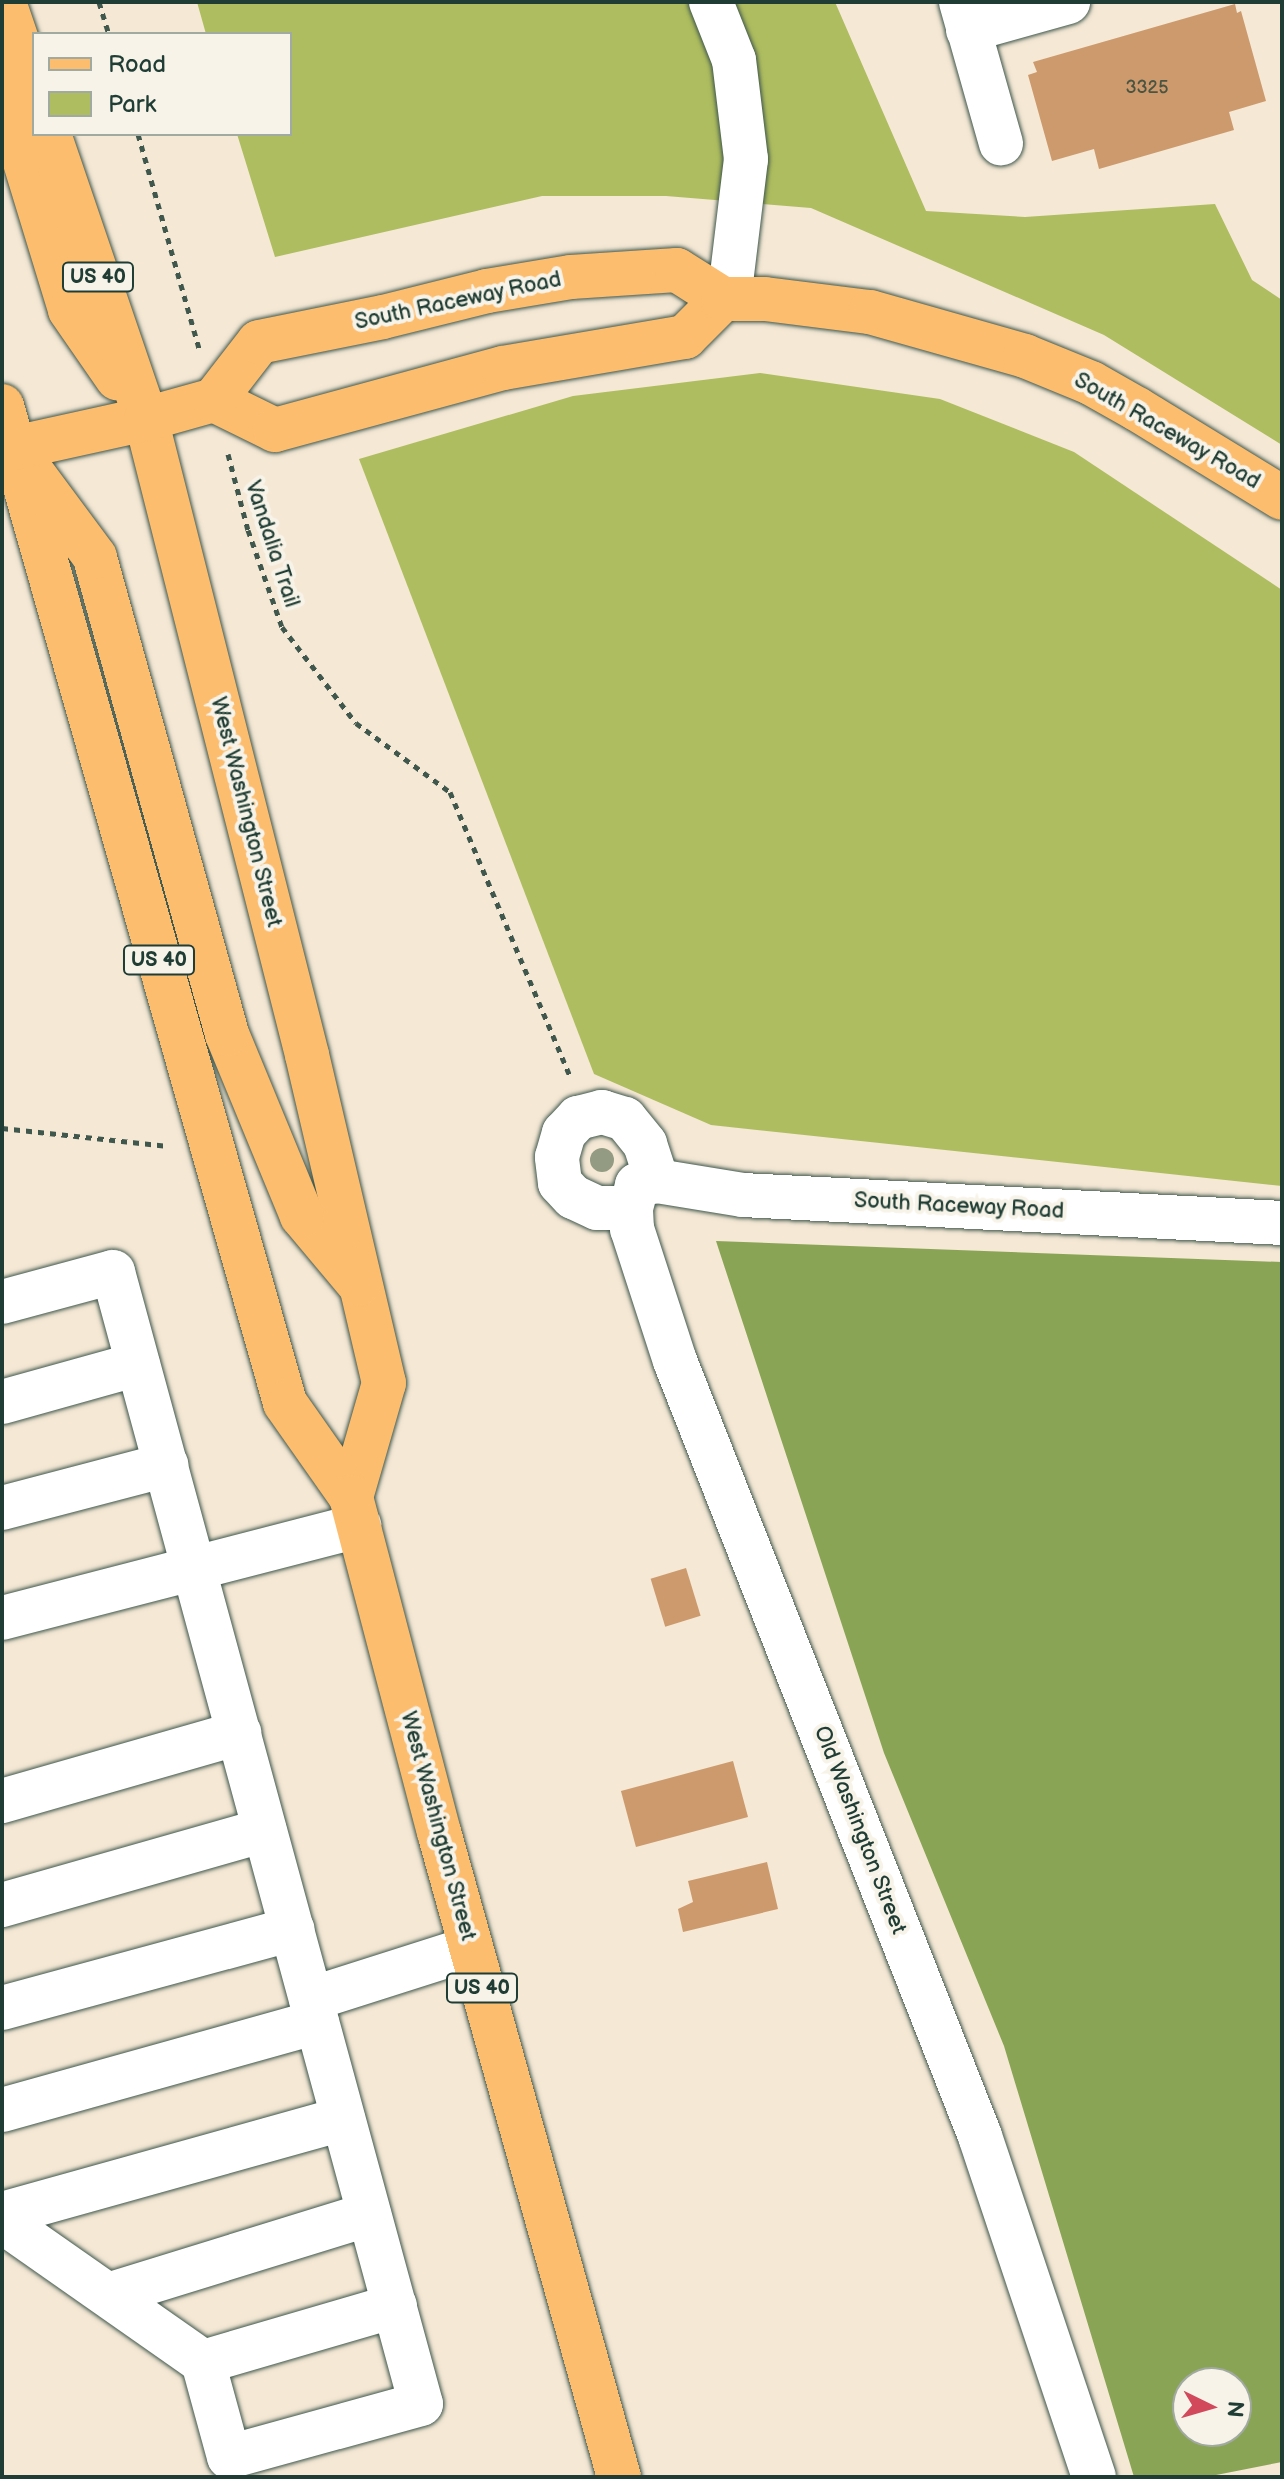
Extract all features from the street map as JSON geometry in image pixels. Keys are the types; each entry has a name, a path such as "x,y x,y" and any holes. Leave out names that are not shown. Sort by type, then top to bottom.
{"main road":[{"path":"4,2 32,84"},
{"path":"2,87 70,310 146,419"},
{"name":"West Washington Street","path":"50,136 146,419 303,1040 384,1383 355,1512"},
{"name":"South Raceway Road","path":"214,400 259,342 383,317 487,291 571,277 677,270 726,299 765,299 870,312 1025,356 1091,383 1282,498"},
{"path":"359,1284 302,1216 227,1034 95,557 14,448 146,419 214,400 275,430 503,368 685,337 726,299"},
{"name":"West Washington Street","path":"2,406 285,1403 355,1512 471,1948 619,2477"}],"street":[{"path":"711,2 734,60 746,159 726,299"},
{"path":"1001,143 965,16 1068,2"},
{"path":"602,1112 625,1119 645,1144 642,1191 597,1208 573,1197 560,1183 557,1157 564,1133 578,1118 587,1116 602,1112"},
{"name":"South Raceway Road","path":"642,1191 1282,1223"},
{"name":"Old Washington Street","path":"642,1191 632,1229 675,1361 980,2136 1094,2477"},
{"path":"2,1302 113,1272 421,2404 229,2457 203,2362 111,2294 2,2221"},
{"path":"2,1402 138,1364"},
{"path":"2,1508 166,1465"},
{"path":"2,1618 194,1569 355,1512"},
{"path":"2,1801 239,1733"},
{"path":"2,1905 265,1830"},
{"path":"2,2008 292,1929"},
{"path":"2,2110 314,2010 471,1948"},
{"path":"2,2214 343,2119"},
{"path":"111,2294 369,2214"},
{"path":"203,2362 395,2306"}],"path":[{"path":"99,2 108,32"},
{"name":"Vandalia Trail","path":"139,136 248,530 282,627 356,723 450,792 587,1116"},
{"path":"2,1128 213,1151"}],"green space":[{"path":"197,2 835,2 926,211 1025,217 1215,204 1252,280 1282,300 1282,445 1104,335 811,208 666,196 542,196 275,257 238,136 292,136 292,32 205,32"},
{"path":"760,373 940,399 1074,452 1282,590 1282,1186 711,1125 594,1074 359,459 573,396"},
{"path":"716,1241 1282,1262 1282,2462 1206,2477 1134,2477 1004,2046 884,1753"}],"building":[{"path":"1235,4 1237,13 1241,11 1266,101 1229,112 1234,130 1099,169 1094,149 1052,161 1028,75 1037,72 1033,62"},
{"path":"686,1568 701,1616 665,1627 651,1579"},
{"path":"733,1761 748,1817 636,1847 621,1791"},
{"path":"767,1862 778,1909 683,1932 678,1909 693,1902 688,1881"}]}
